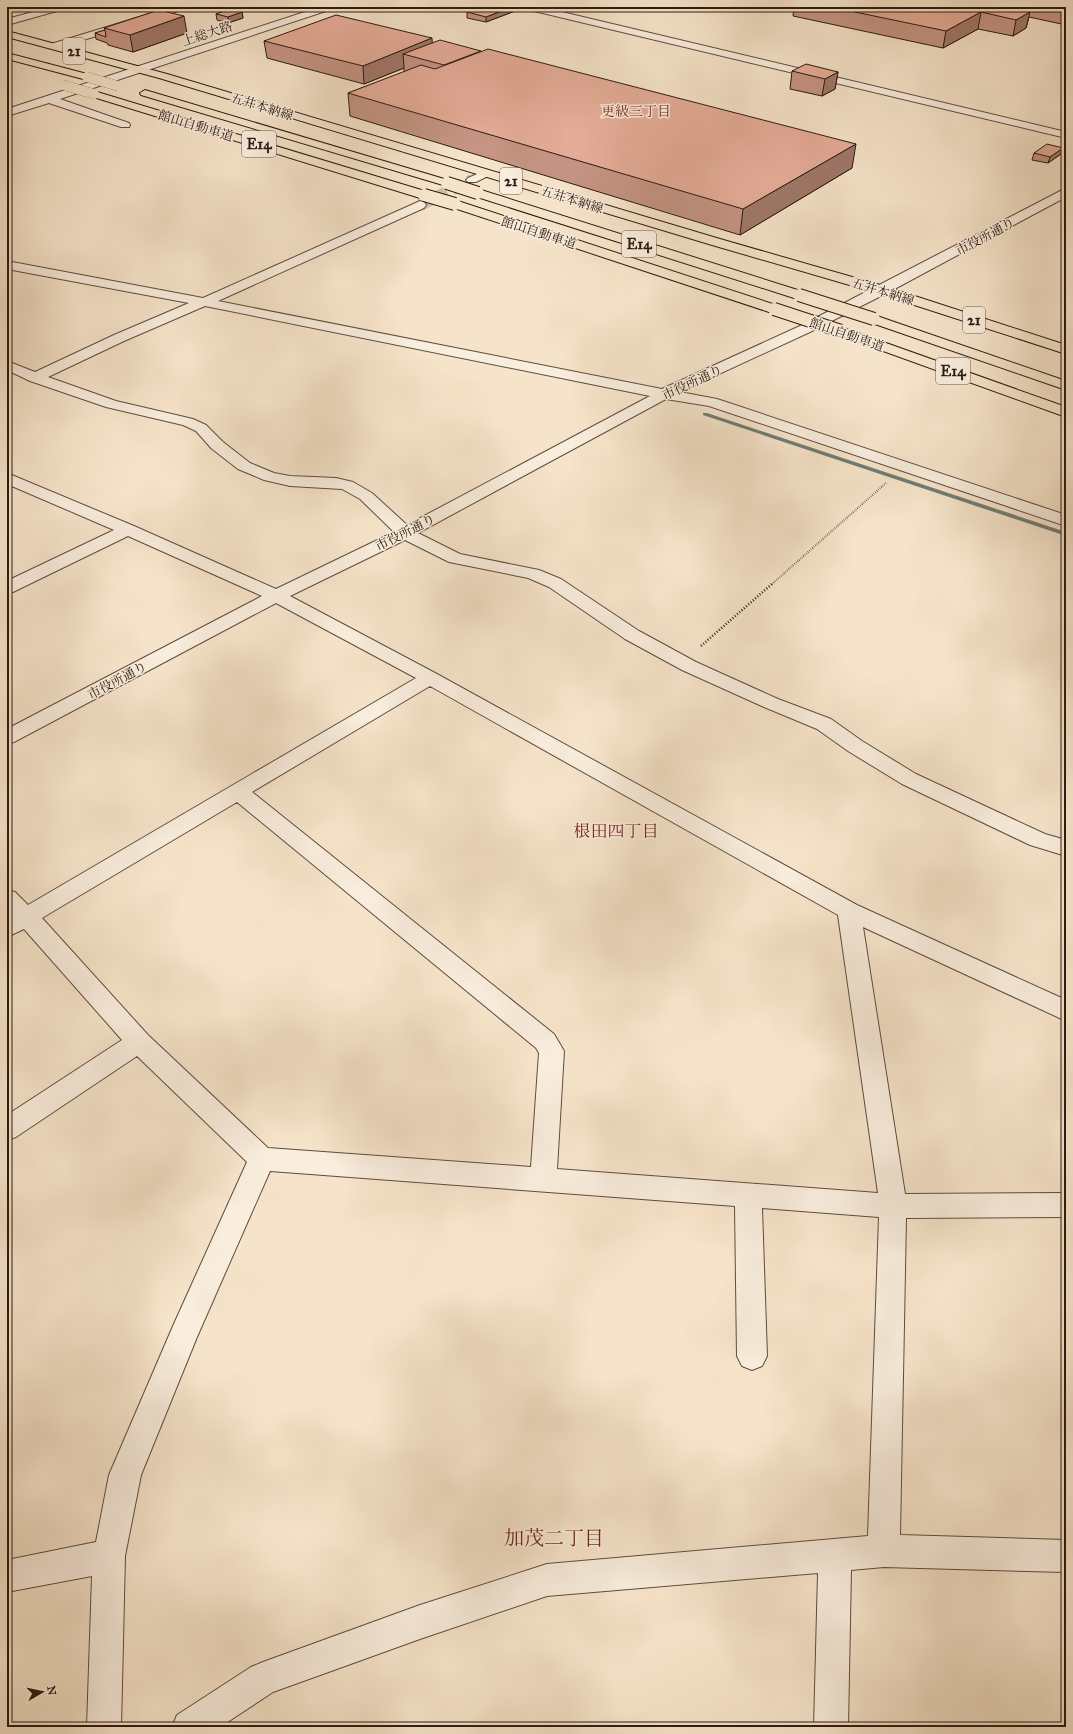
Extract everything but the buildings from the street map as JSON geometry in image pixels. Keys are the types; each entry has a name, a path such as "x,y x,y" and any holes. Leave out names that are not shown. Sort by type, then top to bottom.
{"main road":[{"name":"五井本納線","path":"7,34 140,69 882,290 1066,350"},
{"name":"館山自動車道","path":"7,56 126,88 447,183 874,319 1066,386"},
{"name":"館山自動車道","path":"59,84 422,200 455,204 841,331 1066,412"}],"street":[{"path":"7,22 61,7"},
{"path":"54,46 182,7"},
{"name":"上総大路","path":"7,113 324,7"},
{"path":"530,7 1066,135"},
{"path":"49,99 125,125"},
{"path":"472,180 486,173"},
{"name":"市役所通り","path":"7,737 276,596 405,532 664,394 805,329 882,290 1066,192"},
{"path":"35,378 119,338 204,302 422,200"},
{"path":"9,267 204,302 664,394 712,402 1066,521"},
{"path":"7,365 35,378 111,404 188,422 201,428 217,446 244,466 270,477 290,481 336,483 347,485 366,496 405,532 455,558 533,574 555,584 632,635 682,663 771,703 824,724 855,746 909,780 1038,840 1066,848"},
{"path":"7,478 276,596 430,678 850,911 1066,1011"},
{"path":"7,492 23,486"},
{"path":"7,588 128,530"},
{"path":"17,922 430,678"},
{"path":"237,791 545,1041 552,1052 543,1180"},
{"path":"7,898 17,922 139,1042 262,1159 893,1206 1066,1205"},
{"path":"850,911 893,1206 884,1551"},
{"path":"7,1129 139,1042"},
{"path":"104,1727 109,1556 125,1475 183,1336 262,1159"},
{"path":"748,1195 752,1356"},
{"path":"189,1727 263,1680 420,1622 547,1580 884,1551 1066,1556"},
{"path":"831,1727 834,1555"},
{"path":"7,1576 109,1556"}],"path":[{"path":"682,663 904,467"}],"waterway":[{"path":"705,414 1066,534"}],"tunnel":[{"path":"420,205 472,180"}],"district":[{"name":"更級三丁目","path":"636,111"},
{"name":"根田四丁目","path":"616,831"},
{"name":"加茂二丁目","path":"554,1538"}]}
